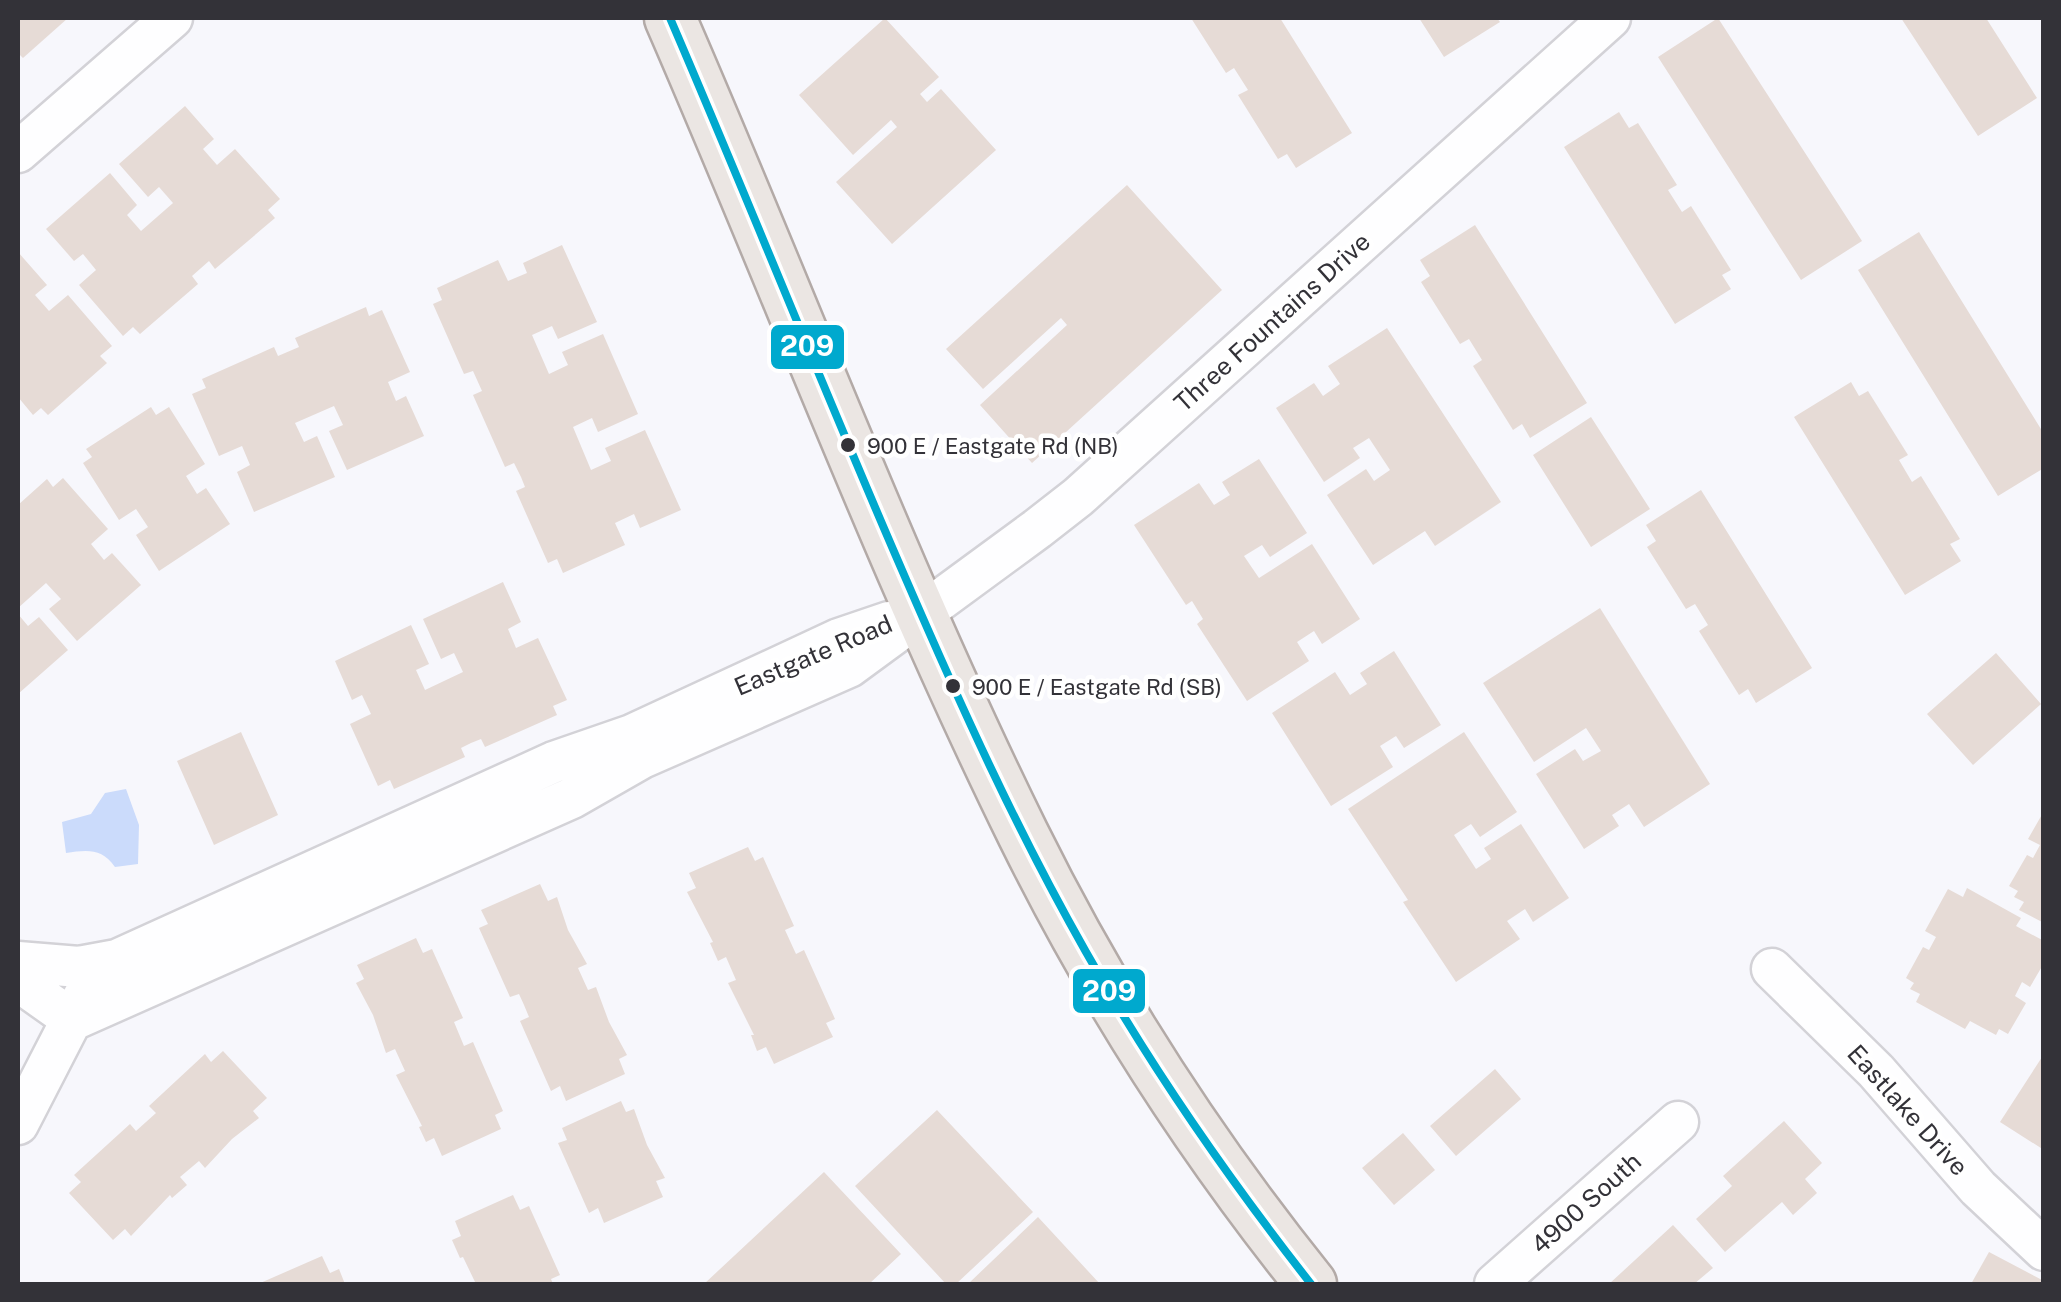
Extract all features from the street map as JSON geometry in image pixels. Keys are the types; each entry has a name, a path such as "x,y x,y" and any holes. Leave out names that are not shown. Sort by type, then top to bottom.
{"main road":[{"path":"670,18 922,611 1024,836 1138,1041 1208,1147 1311,1284"}],"street":[{"path":"18,152 172,18"},
{"name":"Three Fountains Drive","path":"922,611 1078,497 1610,18"},
{"name":"Eastgate Road","path":"18,962 79,967 116,960 554,762 632,735 839,638 922,611"},
{"name":"Eastgate Road","path":"74,1020 572,798 642,758 849,667 922,611"},
{"name":"Eastgate Road","path":"19,1112 74,1020 89,986 116,960"},
{"name":"Eastlake Drive","path":"1772,969 1876,1071 1978,1188 2044,1250"},
{"path":"18,981 74,1020"},
{"name":"4900 South","path":"1495,1284 1678,1122"}],"water":[{"path":"126,789 139,825 138,864 115,867 105,856 93,852 66,853 62,822 91,814 105,793"}],"building":[{"path":"18,18 68,18 23,58 18,53"},
{"path":"885,18 939,77 920,94 927,102 941,89 996,150 892,244 836,182 897,127 891,120 853,155 799,95"},
{"path":"1191,18 1280,18 1352,133 1296,168 1287,154 1278,159 1238,95 1248,90 1234,68 1226,73"},
{"path":"1419,18 1497,18 1500,22 1444,57"},
{"path":"1718,18 1862,241 1801,280 1658,57"},
{"path":"1901,18 1986,18 2037,98 1978,136"},
{"path":"185,106 214,139 203,149 217,165 235,149 280,199 268,210 275,218 215,269 209,261 192,276 198,284 140,334 133,327 123,336 79,285 96,270 83,254 74,261 46,229 110,173 137,205 127,215 141,231 173,203 159,187 148,197 119,164"},
{"path":"1619,112 1629,128 1638,123 1677,185 1668,190 1682,212 1691,206 1731,270 1722,275 1731,289 1675,324 1564,147"},
{"path":"1127,185 1222,290 1032,463 980,405 1067,325 1061,318 983,389 946,349"},
{"path":"1475,225 1587,403 1530,438 1522,424 1513,430 1473,366 1482,360 1469,339 1460,344 1421,282 1430,276 1420,260"},
{"path":"1919,232 2044,434 2044,468 1998,496 1858,270"},
{"path":"562,245 597,322 558,339 552,326 532,335 549,374 568,365 562,352 603,334 638,414 598,432 592,418 573,427 591,470 611,461 605,448 645,430 681,510 640,528 634,514 615,523 625,545 563,573 557,559 548,563 516,491 525,487 521,477 514,463 505,467 473,395 482,391 473,371 464,374 433,304 442,300 437,288 498,260 508,281 527,273 523,263"},
{"path":"18,252 47,285 35,295 49,311 68,295 112,346 100,356 107,363 48,415 41,408 33,415 18,397"},
{"path":"366,307 369,316 382,310 410,372 388,382 396,401 406,396 424,436 347,470 329,431 343,425 334,406 295,423 304,442 317,436 335,477 254,512 237,472 250,465 242,446 219,456 192,394 206,388 202,379 274,347 278,356 299,347 295,338"},
{"path":"1387,328 1501,502 1435,546 1425,531 1373,565 1327,495 1366,469 1374,481 1390,470 1369,438 1353,448 1360,458 1324,482 1276,408 1314,383 1323,396 1340,384 1328,366"},
{"path":"1851,382 1859,396 1868,391 1908,455 1899,460 1912,482 1921,476 1960,539 1950,544 1961,561 1905,595 1794,417"},
{"path":"151,407 156,415 169,407 205,464 186,476 197,494 206,488 230,524 159,571 136,535 148,527 136,509 119,520 83,463 92,457 86,449"},
{"path":"1591,417 1650,509 1591,547 1533,455"},
{"path":"1259,459 1307,533 1270,557 1262,545 1244,556 1259,578 1312,544 1360,619 1322,644 1314,631 1297,642 1309,661 1247,701 1197,624 1203,619 1192,601 1186,605 1134,525 1199,483 1214,505 1230,495 1222,482"},
{"path":"63,478 108,529 91,544 104,560 112,553 141,585 77,641 49,609 61,599 46,583 18,608 18,505 47,479 53,487"},
{"path":"1701,490 1812,668 1756,703 1748,689 1739,695 1699,631 1708,625 1695,604 1686,609 1647,547 1656,541 1646,525"},
{"path":"503,582 521,622 508,629 516,648 538,638 567,700 553,706 557,715 485,747 481,739 461,748 465,757 394,789 390,780 378,786 350,724 371,714 362,695 352,700 335,661 411,625 429,664 416,670 425,690 463,672 454,653 441,659 423,619"},
{"path":"1600,608 1710,784 1644,827 1629,804 1612,815 1619,826 1584,849 1536,774 1575,749 1583,761 1601,751 1586,728 1534,762 1483,683"},
{"path":"18,614 28,626 39,617 68,650 18,694"},
{"path":"1394,651 1441,725 1404,748 1396,736 1380,746 1393,767 1331,806 1272,713 1335,672 1350,695 1367,684 1360,673"},
{"path":"1996,653 2041,704 1973,765 1927,714"},
{"path":"241,732 278,815 214,845 177,761"},
{"path":"1464,732 1517,812 1480,837 1471,824 1454,835 1476,869 1491,859 1484,848 1521,824 1569,898 1533,922 1525,909 1507,921 1520,939 1456,982 1348,809"},
{"path":"2044,811 2044,923 2019,910 2024,902 2014,897 2018,891 2009,886 2027,855 2033,858 2040,845 2028,839"},
{"path":"748,847 755,861 763,857 794,926 785,930 796,954 804,950 835,1019 826,1023 833,1037 774,1064 766,1047 757,1051 754,1035 728,983 736,980 726,957 718,961 710,943 713,942 687,892 696,888 689,873"},
{"path":"540,884 548,901 557,897 568,930 587,964 578,968 588,990 596,987 627,1055 619,1059 625,1074 566,1101 560,1086 551,1091 520,1021 529,1017 524,1005 519,994 510,997 479,928 488,924 481,910"},
{"path":"1967,888 2021,918 2016,926 2044,941 2044,963 2030,987 2022,982 2015,996 2026,1003 2008,1034 1999,1029 1996,1035 1970,1021 1965,1029 1916,1002 1920,994 1910,989 1914,983 1906,978 1923,947 1929,950 1936,937 1925,931 1948,889 1963,897"},
{"path":"416,938 423,953 432,949 463,1018 454,1022 464,1046 473,1042 503,1111 495,1115 501,1129 442,1156 434,1138 426,1142 396,1075 405,1071 395,1049 386,1053 373,1015 356,983 364,979 357,965"},
{"path":"223,1051 267,1098 253,1111 259,1118 205,1168 199,1161 180,1177 187,1185 172,1198 170,1195 131,1236 125,1229 113,1240 69,1193 81,1182 74,1175 130,1124 136,1131 156,1113 149,1106 205,1054 211,1062"},
{"path":"2044,1054 2044,1150 2000,1122"},
{"path":"1495,1069 1521,1099 1456,1156 1430,1126"},
{"path":"621,1101 626,1112 634,1109 665,1178 656,1181 663,1197 604,1223 598,1208 589,1213 558,1143 567,1140 562,1128"},
{"path":"937,1110 1033,1212 956,1284 946,1284 855,1186"},
{"path":"1784,1121 1822,1163 1805,1179 1817,1193 1793,1215 1782,1202 1725,1252 1696,1219 1732,1186 1723,1176"},
{"path":"1403,1133 1435,1170 1394,1205 1362,1168"},
{"path":"824,1172 901,1254 869,1284 704,1284"},
{"path":"513,1195 520,1210 529,1206 560,1275 551,1279 553,1284 476,1284 463,1257 460,1258 452,1240 461,1236 455,1221"},
{"path":"1038,1217 1100,1284 968,1284"},
{"path":"1673,1225 1713,1268 1694,1284 1609,1284"},
{"path":"1989,1252 2044,1281 2044,1284 1971,1284"},
{"path":"322,1256 330,1273 339,1269 345,1284 258,1284"}],"transit line":[{"name":"209","path":"670,18 905,577 1036,860 1111,996 1164,1081 1311,1284"}],"place":[{"name":"900 E / Eastgate Rd (NB)","path":"848,445"},
{"name":"900 E / Eastgate Rd (SB)","path":"953,686"}]}
